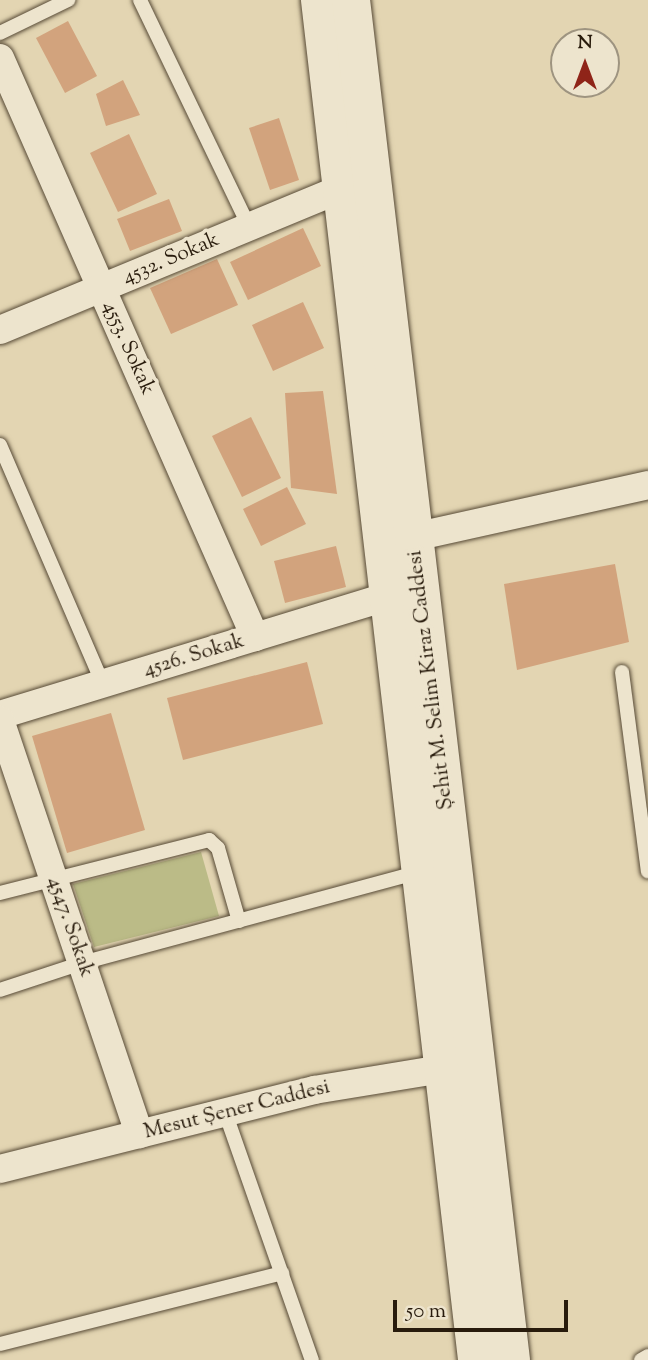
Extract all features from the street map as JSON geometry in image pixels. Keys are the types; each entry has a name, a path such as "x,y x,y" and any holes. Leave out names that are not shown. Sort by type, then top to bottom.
{"street":[{"name":"Şehit M. Selim Kiraz Caddesi","path":"320,0 421,871 460,1066 511,1360"},
{"name":"Şehit M. Selim Kiraz Caddesi","path":"351,0 414,537 460,1066 477,1360"},
{"name":"4553. Sokak","path":"0,58 256,637"},
{"name":"4532. Sokak","path":"0,330 342,188"},
{"path":"414,537 648,485"},
{"name":"4526. Sokak","path":"0,718 389,596"},
{"name":"4547. Sokak","path":"0,718 139,1134"},
{"name":"Mesut Şener Caddesi","path":"0,1169 374,1077 460,1066"}],"lane":[{"path":"0,33 68,0"},
{"path":"140,0 249,226"},
{"path":"0,445 103,684"},
{"path":"622,672 648,871"},
{"path":"0,893 213,841 239,920"},
{"path":"0,990 82,963 421,871"},
{"path":"225,1112 312,1360"},
{"path":"0,1344 282,1273"},
{"path":"641,1360 648,1356"}],"green space":[{"path":"201,852 219,916 94,947 73,884"}],"building":[{"path":"68,21 97,76 65,93 36,38"},
{"path":"123,80 140,115 106,126 96,94"},
{"path":"279,118 299,180 270,190 249,128"},
{"path":"129,134 157,194 118,212 90,153"},
{"path":"169,199 182,231 130,251 117,219"},
{"path":"303,228 321,266 248,300 230,262"},
{"path":"217,259 238,305 171,334 150,288"},
{"path":"303,302 324,348 273,371 252,325"},
{"path":"323,391 337,494 291,488 285,393"},
{"path":"251,417 281,478 242,497 212,436"},
{"path":"287,487 306,524 261,546 243,509"},
{"path":"336,546 346,587 285,603 274,561"},
{"path":"615,564 629,642 517,670 504,584"},
{"path":"307,662 323,724 183,760 167,698"},
{"path":"111,713 145,830 67,853 32,736"}]}
